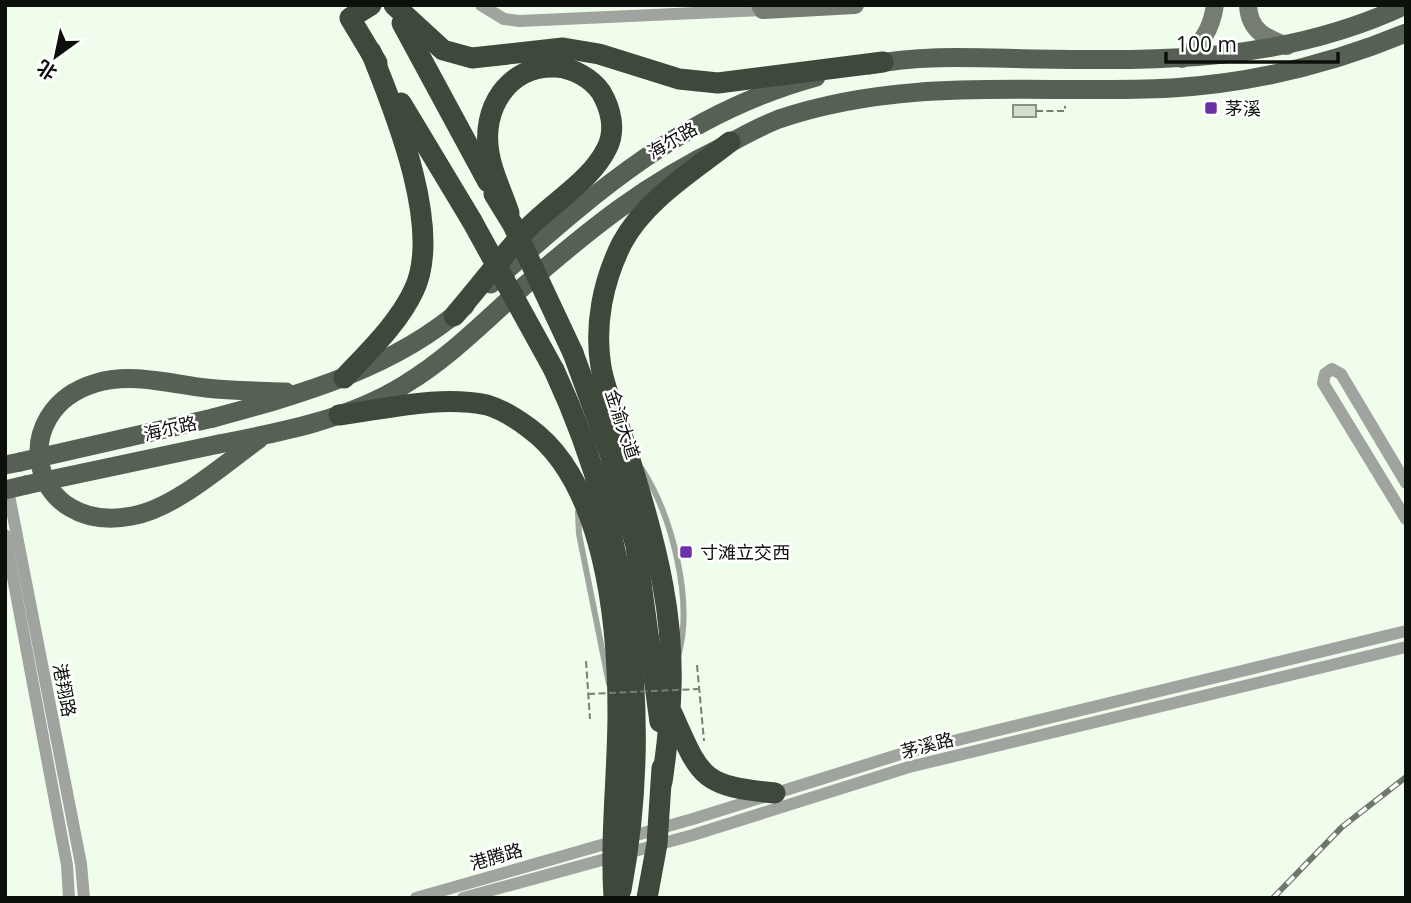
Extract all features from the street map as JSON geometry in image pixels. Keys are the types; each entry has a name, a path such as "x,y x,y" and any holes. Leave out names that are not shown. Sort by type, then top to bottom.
{"highway":[{"path":"371,5 350,18 472,221 554,370 592,459 625,596 633,662 635,709 614,898"},
{"path":"394,5 443,50 471,58 563,48 599,54 679,79 718,83 739,83 779,74 883,62"},
{"name":"金渝大道","path":"394,5 497,190 573,353 610,454 636,547 661,729 662,782 658,836 647,898"},
{"path":"344,378 399,317 415,289 423,262 420,217 406,145 371,52"},
{"path":"454,316 530,227 585,177 608,145 611,114 599,89 588,79 559,67 542,67 513,79 501,90 494,106 487,139 497,190"},
{"path":"662,782 672,712 663,588 625,444 601,367 601,303 610,270 623,241 644,213 730,142"},
{"path":"339,415 430,402 459,401 489,406 519,421 543,439 564,462 578,486 590,517 603,570 617,666 620,898"},
{"path":"672,712 695,763 710,779 731,788 775,793"}],"main road":[{"name":"海尔路","path":"13,463 213,418 344,378 383,359 454,316 583,203 651,152 755,97 826,75 883,62 965,58 1182,59 1249,53 1330,36 1406,5"},
{"name":"海尔路","path":"13,488 264,436 339,415 401,387 442,361 563,253 638,192 776,120 893,92 962,88 1208,85 1293,71 1406,33"},
{"path":"264,436 178,496 134,516 102,520 74,511 56,497 38,467 40,439 51,415 64,400 92,384 126,378 231,390 301,392"}],"street":[{"path":"481,5 504,19 519,21 855,5"},
{"path":"1182,59 1201,43 1211,27 1214,5"},
{"path":"1248,5 1256,30 1264,38 1287,46"},
{"path":"1406,483 1341,374 1332,369 1325,374 1322,383 1406,519"},
{"name":"港翔路","path":"13,488 79,850 84,898"},
{"name":"港翔路","path":"5,535 67,865 69,898"},
{"name":"茅溪路","path":"658,836 775,793 904,753 1405,631"},
{"name":"茅溪路","path":"463,898 621,846 909,767 1406,647"},
{"name":"茅溪路","path":"586,848 621,846"},
{"name":"港腾路","path":"416,898 586,848"}],"path":[{"path":"586,661 590,719"},
{"path":"697,665 699,712 706,751"},
{"path":"588,694 698,689"}],"building":[{"path":"1013,105 1036,105 1036,117 1013,117"}],"railway":[{"path":"1273,898 1342,827 1406,777"}],"place":[{"name":"茅溪","path":"1211,108"},
{"name":"寸滩立交西","path":"686,552"}]}
